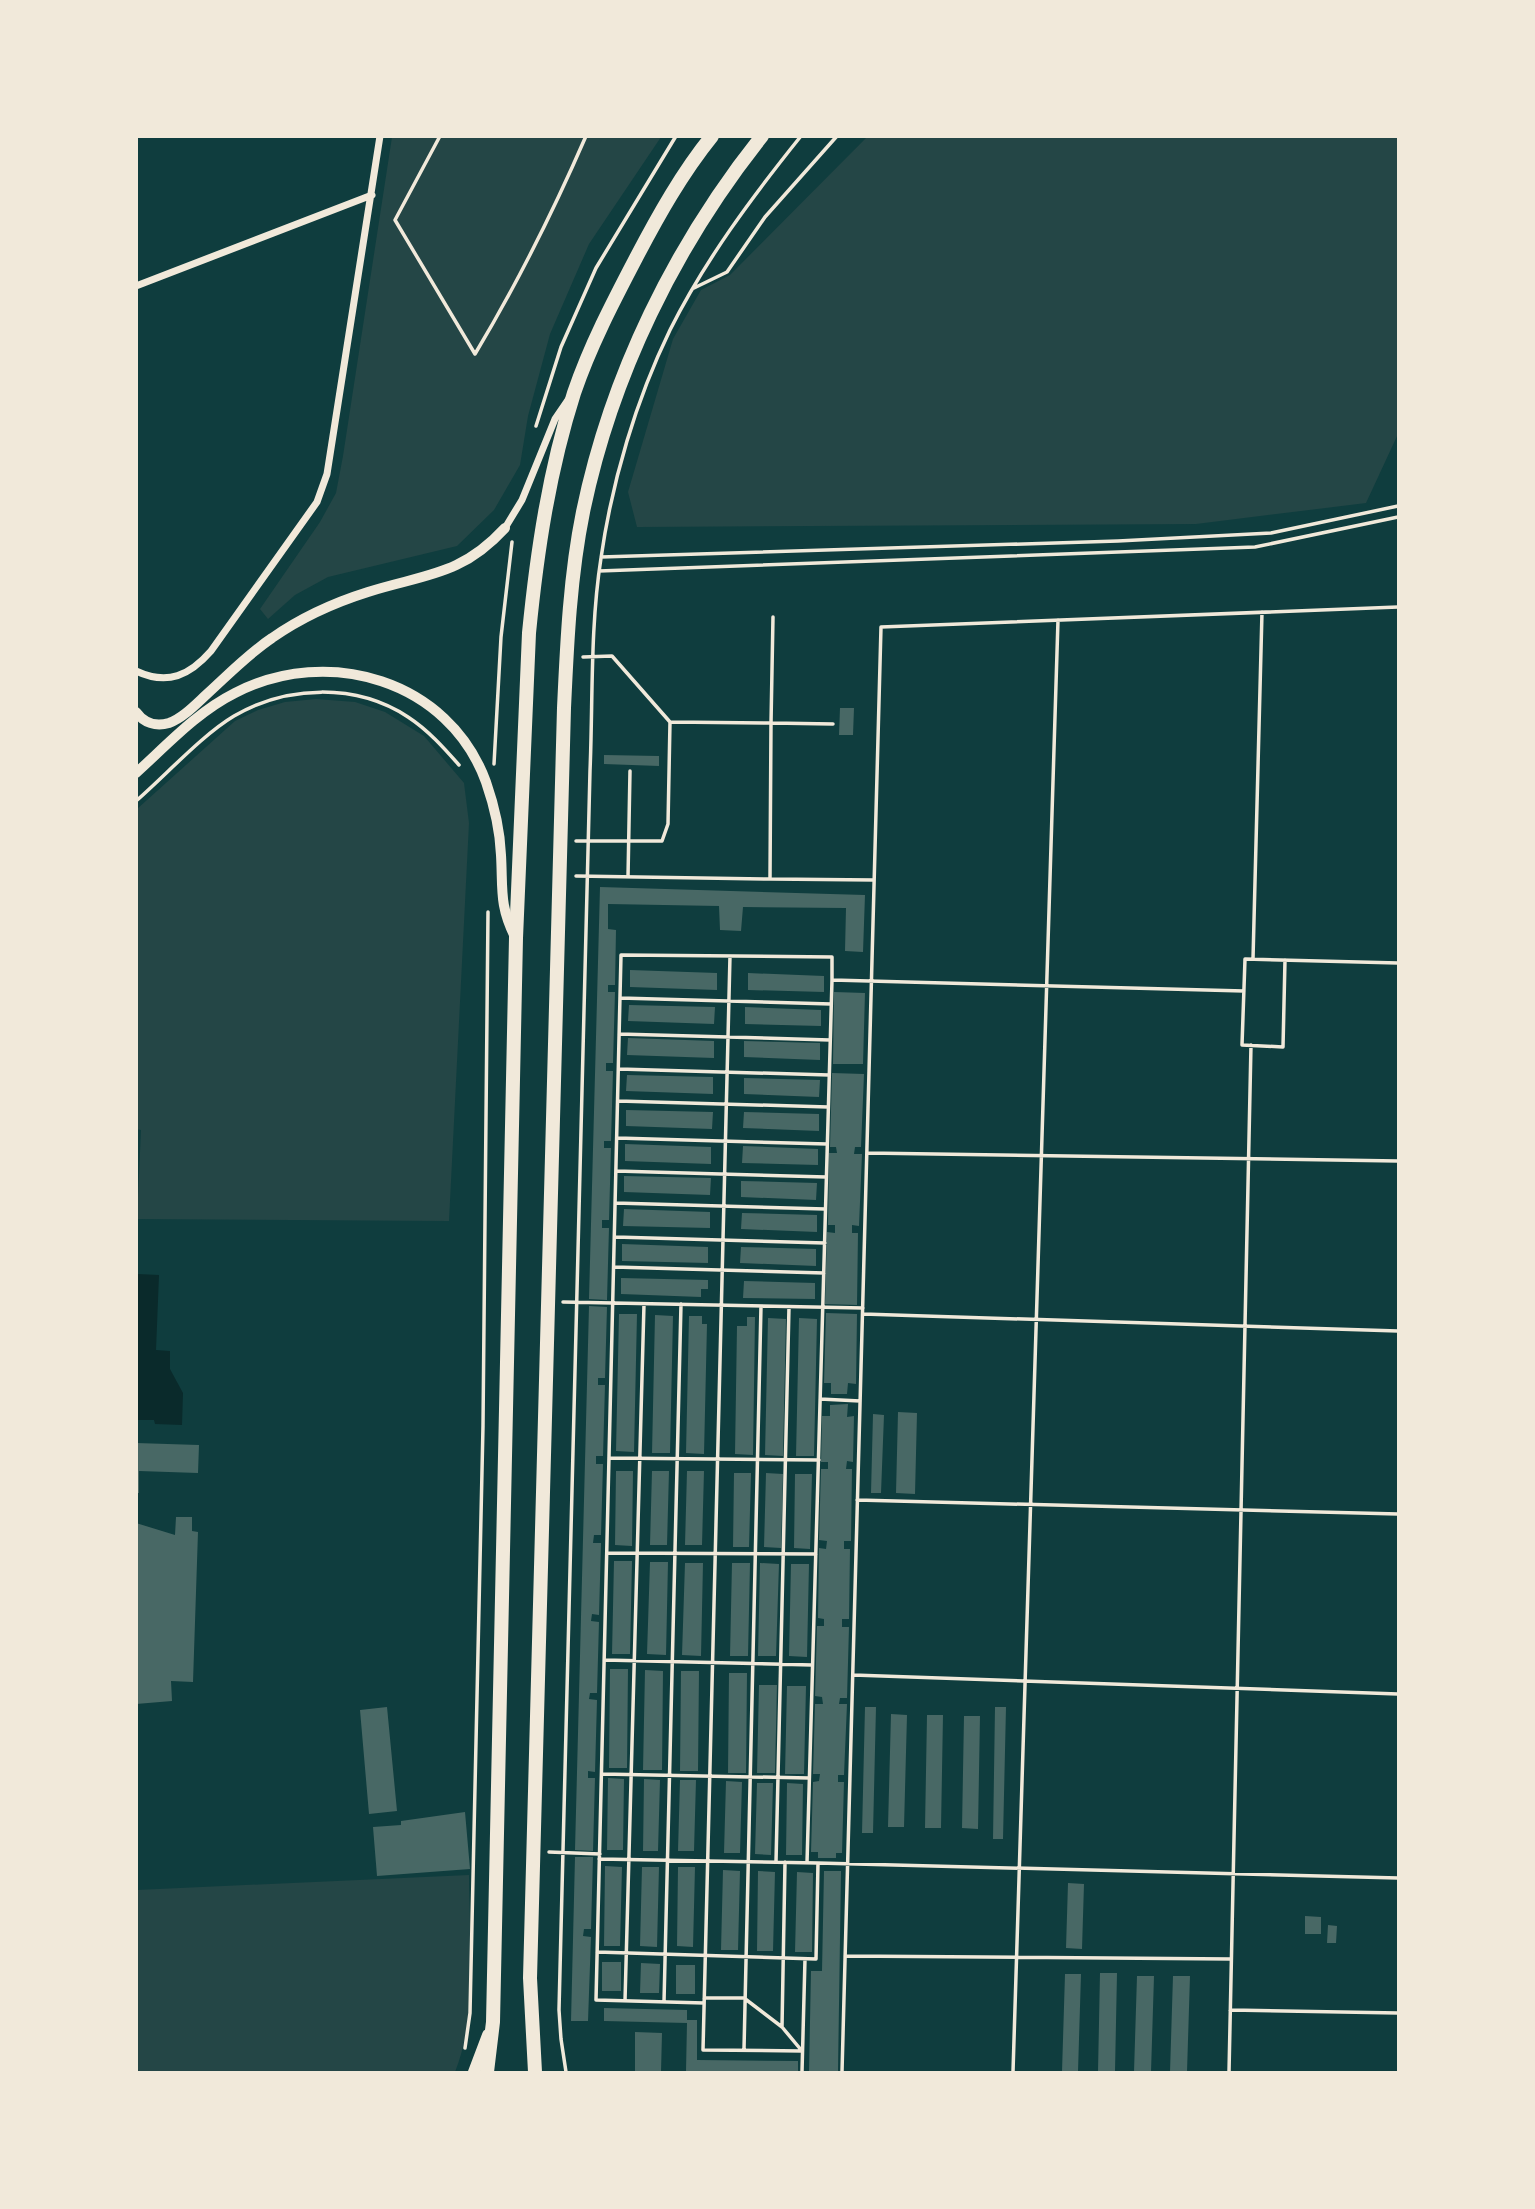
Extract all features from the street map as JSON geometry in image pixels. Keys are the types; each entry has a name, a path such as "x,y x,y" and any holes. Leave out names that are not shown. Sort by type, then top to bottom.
{"highway":[{"path":"487,2073 493,2022 516,938 533,586 550,487 575,392 596,338 657,216 712,136"},
{"path":"535,2073 530,1978 560,841 569,621 583,513 604,432 628,362 660,294 695,233 737,168 762,136"}],"main road":[{"path":"474,2073 493,2022"}],"street":[{"path":"136,671 146,676 164,678 180,676 197,667 317,502 327,474 380,136"},
{"path":"136,286 372,195"},
{"path":"136,712 148,723 160,725 173,721 194,706 266,642 311,613 370,591 436,575 478,554 505,528 526,492 555,419 575,392"},
{"path":"136,773 202,714 219,701 248,686 284,675 318,671 351,673 382,681 408,693 449,722 466,742 479,764 487,784 499,836 503,907 516,938"}],"path":[{"path":"440,136 395,220 475,354 508,298 548,220 586,136"},
{"path":"566,2073 559,2010 587,876 599,571 624,454 650,377 670,330 755,192 801,136"},
{"path":"693,289 727,272 765,217 837,136"},
{"path":"601,558 1118,541 1271,533 1398,506"},
{"path":"599,571 1255,547 1398,517"},
{"path":"842,2073 881,627 1398,607"},
{"path":"1254,959 1262,612"},
{"path":"770,878 773,617"},
{"path":"1013,2073 1059,620"},
{"path":"560,841 662,841 668,824 670,722 612,656 567,657"},
{"path":"136,801 223,724 251,708 293,694 342,693 382,704 407,716 424,729 459,766"},
{"path":"670,722 833,724"},
{"path":"628,877 630,771"},
{"path":"559,876 874,880"},
{"path":"802,2051 782,2027 744,1998 664,2002 596,2000 621,955 832,957 807,1863"},
{"path":"730,956 703,2050 802,2051"},
{"path":"1285,960 1283,1047 1242,1045 1245,959 1254,959 1398,963"},
{"path":"832,980 1244,991"},
{"path":"620,998 831,1004"},
{"path":"620,1034 830,1040"},
{"path":"1228,2073 1251,1045"},
{"path":"619,1069 829,1075"},
{"path":"618,1101 828,1107"},
{"path":"617,1138 827,1144"},
{"path":"867,1153 1398,1161"},
{"path":"616,1171 826,1177"},
{"path":"615,1203 825,1209"},
{"path":"615,1237 825,1242"},
{"path":"614,1267 824,1273"},
{"path":"547,1301 823,1307 1037,1319 1398,1331"},
{"path":"625,2001 644,1304"},
{"path":"664,2002 681,1304"},
{"path":"744,2050 761,1306"},
{"path":"776,1862 789,1307"},
{"path":"820,1399 860,1401"},
{"path":"609,1458 818,1460"},
{"path":"858,1500 1398,1514"},
{"path":"607,1553 816,1554"},
{"path":"604,1660 813,1665"},
{"path":"853,1675 1398,1694"},
{"path":"601,1774 810,1778"},
{"path":"533,1852 629,1859 1398,1878"},
{"path":"782,2027 785,1862"},
{"path":"597,1952 816,1959 818,1863"},
{"path":"845,1956 1231,1959"},
{"path":"802,2073 805,1958"},
{"path":"1230,2010 1398,2013"}],"shaded area":[{"path":"392,137 661,137 589,244 550,334 528,416 520,465 494,510 457,546 328,577 295,595 268,619 260,609 320,522 336,493"},
{"path":"867,137 1398,137 1398,434 1366,503 1196,524 637,527 628,492 673,339 701,290 730,275"},
{"path":"316,699 355,702 385,712 424,736 464,783 469,823 449,1221 137,1219 141,1130 136,1129 137,809 235,721 258,710 285,702"},
{"path":"137,1274 159,1275 156,1350 170,1351 170,1369 183,1393 182,1425 137,1420"},
{"path":"469,1875 470,2001 462,2050 455,2072 137,2072 137,1890"}],"building":[{"path":"840,708 854,708 853,735 839,735"},
{"path":"604,755 659,756 659,766 604,764"},
{"path":"600,887 865,895 863,952 845,951 846,908 743,907 741,931 720,930 719,906 608,904 608,929 616,930 615,985 608,985 608,992 615,992 613,1063 606,1063 606,1071 613,1071 611,1141 604,1141 604,1148 611,1148 609,1220 602,1220 602,1228 609,1228 607,1300 589,1299"},
{"path":"630,970 717,973 717,990 630,987"},
{"path":"748,973 824,976 824,992 748,990"},
{"path":"834,992 865,993 863,1064 833,1064"},
{"path":"629,1005 715,1007 714,1024 628,1021"},
{"path":"745,1007 821,1010 821,1026 745,1024"},
{"path":"628,1038 714,1041 714,1058 627,1055"},
{"path":"744,1041 820,1043 820,1060 744,1057"},
{"path":"832,1073 864,1074 861,1147 855,1147 854,1154 862,1154 859,1226 852,1225 852,1233 858,1233 857,1305 825,1304 827,1232 835,1233 835,1225 828,1225 829,1153 837,1153 836,1147 830,1147"},
{"path":"627,1075 713,1077 713,1094 626,1091"},
{"path":"744,1078 820,1080 819,1097 744,1094"},
{"path":"626,1110 713,1112 712,1129 626,1126"},
{"path":"744,1112 819,1114 819,1131 743,1128"},
{"path":"625,1144 711,1147 711,1164 625,1161"},
{"path":"743,1146 818,1149 818,1165 742,1163"},
{"path":"624,1176 711,1178 710,1195 624,1192"},
{"path":"741,1181 817,1183 816,1200 741,1197"},
{"path":"624,1209 710,1212 710,1228 623,1226"},
{"path":"742,1213 817,1215 817,1232 741,1229"},
{"path":"622,1244 708,1247 708,1263 622,1261"},
{"path":"741,1247 816,1249 816,1266 740,1263"},
{"path":"621,1278 708,1280 708,1289 701,1289 701,1297 621,1294"},
{"path":"744,1281 815,1283 815,1299 743,1298"},
{"path":"589,1306 607,1307 605,1378 598,1378 598,1385 605,1385 603,1456 596,1456 596,1464 603,1464 601,1535 594,1535 593,1543 601,1543 599,1615 592,1614 591,1621 599,1622 597,1693 590,1693 589,1699 597,1700 595,1772 588,1771 588,1778 595,1778 593,1851 575,1850"},
{"path":"826,1313 857,1314 856,1384 848,1383 847,1394 831,1394 831,1383 824,1383"},
{"path":"619,1314 637,1314 634,1452 616,1451"},
{"path":"655,1315 673,1316 670,1453 652,1453"},
{"path":"689,1316 702,1316 702,1324 707,1324 704,1454 686,1453"},
{"path":"747,1317 755,1317 753,1455 735,1454 737,1326 747,1326"},
{"path":"768,1318 786,1319 783,1456 765,1455"},
{"path":"799,1318 817,1319 814,1456 796,1456"},
{"path":"848,1404 847,1417 854,1416 853,1462 847,1461 846,1469 852,1469 851,1541 844,1541 844,1549 850,1549 849,1619 842,1619 842,1627 849,1627 847,1698 840,1698 839,1704 847,1704 844,1775 838,1775 838,1782 844,1782 842,1853 836,1853 836,1858 818,1858 818,1852 811,1852 813,1782 819,1781 820,1774 813,1774 815,1704 823,1704 822,1697 815,1696 817,1626 824,1626 824,1619 818,1618 819,1548 826,1549 827,1541 819,1540 821,1469 828,1469 828,1462 821,1462 822,1416 830,1416 830,1405"},
{"path":"898,1412 917,1413 915,1494 896,1493"},
{"path":"873,1414 884,1415 881,1493 871,1493"},
{"path":"136,1443 199,1445 198,1473 139,1471 139,1493 136,1493"},
{"path":"616,1471 633,1471 632,1546 615,1545"},
{"path":"652,1471 669,1471 667,1545 650,1545"},
{"path":"687,1471 704,1471 702,1545 685,1545"},
{"path":"734,1473 751,1473 749,1547 733,1547"},
{"path":"766,1473 783,1474 781,1548 764,1547"},
{"path":"795,1474 812,1474 810,1549 794,1548"},
{"path":"176,1517 192,1517 192,1531 198,1532 193,1682 171,1681 172,1701 136,1704 136,1523 175,1535"},
{"path":"614,1561 632,1561 630,1654 612,1654"},
{"path":"650,1562 668,1562 666,1655 647,1654"},
{"path":"685,1563 703,1563 701,1656 682,1655"},
{"path":"732,1563 750,1563 748,1656 730,1656"},
{"path":"760,1563 779,1564 776,1656 758,1656"},
{"path":"791,1564 809,1564 807,1657 789,1656"},
{"path":"610,1669 628,1669 627,1768 609,1768"},
{"path":"645,1670 663,1671 662,1770 643,1770"},
{"path":"681,1671 699,1671 698,1771 680,1771"},
{"path":"729,1673 747,1673 746,1773 728,1773"},
{"path":"759,1685 777,1685 775,1773 757,1773"},
{"path":"787,1686 806,1686 804,1774 785,1774"},
{"path":"387,1707 397,1811 369,1814 360,1710"},
{"path":"865,1707 876,1707 873,1833 862,1833"},
{"path":"995,1707 1006,1707 1003,1839 993,1839"},
{"path":"891,1714 907,1715 904,1827 888,1827"},
{"path":"927,1715 943,1715 941,1828 925,1828"},
{"path":"964,1716 980,1716 978,1829 962,1828"},
{"path":"608,1778 624,1779 623,1850 607,1850"},
{"path":"644,1779 660,1780 658,1851 643,1851"},
{"path":"680,1780 696,1780 694,1851 678,1851"},
{"path":"726,1781 742,1782 740,1853 724,1853"},
{"path":"757,1783 773,1783 771,1855 755,1854"},
{"path":"787,1783 803,1784 802,1855 786,1855"},
{"path":"465,1812 470,1869 377,1876 373,1827 401,1825 401,1821"},
{"path":"575,1857 593,1857 591,1929 584,1929 583,1936 591,1937 588,2021 571,2021"},
{"path":"605,1866 622,1867 620,1946 604,1946"},
{"path":"642,1867 659,1867 657,1947 640,1946"},
{"path":"678,1867 695,1867 693,1947 677,1946"},
{"path":"723,1870 740,1871 738,1950 721,1950"},
{"path":"758,1871 775,1872 773,1951 757,1951"},
{"path":"824,1871 841,1871 838,2072 809,2072 811,1971 822,1971"},
{"path":"797,1872 813,1873 812,1952 795,1952"},
{"path":"1068,1883 1084,1884 1082,1949 1066,1948"},
{"path":"1305,1916 1321,1917 1321,1934 1305,1934"},
{"path":"1328,1925 1337,1926 1336,1943 1327,1943"},
{"path":"602,1962 621,1962 621,1991 602,1991"},
{"path":"641,1963 660,1964 659,1993 640,1993"},
{"path":"676,1965 695,1965 695,1994 676,1994"},
{"path":"1100,1973 1117,1973 1115,2072 1098,2072"},
{"path":"1065,1974 1081,1974 1078,2072 1062,2072"},
{"path":"1137,1976 1154,1976 1151,2072 1134,2072"},
{"path":"1173,1976 1190,1976 1187,2072 1170,2072"},
{"path":"604,2008 687,2010 687,2020 697,2020 697,2060 798,2061 798,2072 686,2071 687,2023 604,2021"},
{"path":"635,2032 662,2033 661,2072 635,2072"}]}
